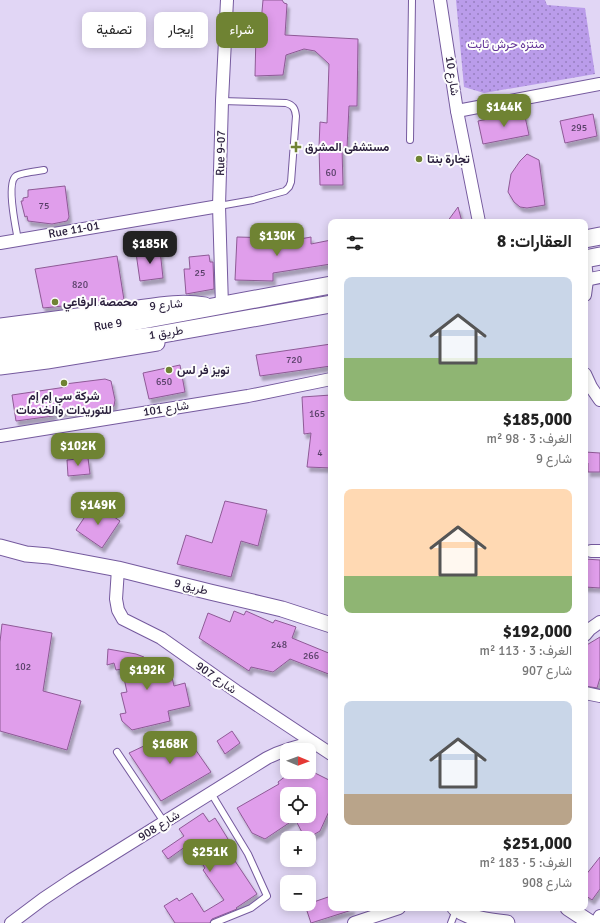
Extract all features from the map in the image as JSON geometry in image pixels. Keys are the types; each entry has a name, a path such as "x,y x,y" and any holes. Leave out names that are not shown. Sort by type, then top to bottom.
{"main road":[{"path":"588,238 600,236"},
{"path":"588,258 600,256"},
{"name":"شارع 9","path":"219,306 328,287"},
{"name":"طريق 1","path":"0,354 152,336 328,305"},
{"name":"Rue 9","path":"0,341 89,329 219,306"}],"street":[{"name":"Rue 9-07","path":"219,306 219,206 227,0"},
{"name":"شارع 10","path":"440,0 457,111 478,219"},
{"path":"457,111 600,84"},
{"name":"Rue 11-01","path":"0,243 219,206"},
{"path":"588,279 600,276"},
{"name":"شارع 9","path":"0,326 172,304 219,306"},
{"path":"0,366 47,361 156,344 219,324"},
{"name":"شارع 101","path":"0,436 248,396 328,380"},
{"path":"588,380 600,400"},
{"name":"طريق 9","path":"0,539 49,556"},
{"name":"طريق 9","path":"0,546 26,554 49,556 118,569 261,604 328,624"},
{"name":"شارع 907","path":"118,569 116,599 118,610 123,619 161,638 314,743"},
{"path":"588,631 600,622"},
{"path":"588,694 600,696"},
{"name":"شارع 907","path":"316,744 328,752"},
{"name":"شارع 908","path":"11,923 43,899 164,822 280,751"},
{"path":"354,923 390,911"},
{"path":"573,911 591,923"},
{"path":"454,914 506,923"},
{"path":"596,923 600,916"}],"lane":[{"path":"410,140 412,0"},
{"path":"219,206 253,200 285,191 291,182 296,116 294,108 286,104 222,100"},
{"path":"18,240 11,200 13,180 16,176 44,170"},
{"path":"117,752 164,822"},
{"path":"211,793 248,854 268,896 251,908 214,923"}],"green space":[{"name":"منتزه حرش ثابت","path":"456,0 545,0 547,5 585,8 595,74 484,93 464,87"}],"building":[{"path":"263,0 282,0 287,4 285,35 358,39 357,106 349,106 347,148 342,148 343,185 320,185 320,122 327,123 329,64 315,51 304,49 286,55 283,75 255,76 256,48 268,48 268,12 262,12"},
{"path":"524,112 529,135 483,144 478,121"},
{"path":"593,114 597,136 565,143 560,121"},
{"path":"527,154 539,160 545,205 527,208 520,207 514,202 508,192 511,174"},
{"path":"65,186 69,217 67,221 52,224 28,221 27,216 25,217 21,201 23,201 23,198 28,197 28,190"},
{"path":"458,207 461,219 449,219"},
{"path":"237,237 277,238 276,246 301,243 300,239 311,237 311,244 328,241 328,264 273,273 273,281 235,280"},
{"path":"160,250 163,278 140,281 136,253"},
{"path":"209,255 210,262 213,262 214,289 186,294 184,269 190,269 189,257"},
{"path":"117,256 124,300 43,308 35,269"},
{"path":"328,344 328,366 260,376 256,355"},
{"path":"180,365 185,392 149,399 143,373"},
{"path":"105,379 111,381 115,400 114,406 109,408 110,411 87,414 65,412 53,414 53,416 16,421 12,395 66,387 65,384"},
{"path":"328,395 328,468 307,467 311,433 304,434 302,397"},
{"path":"588,452 600,453 600,472 588,472"},
{"path":"88,458 90,474 68,476 67,460"},
{"path":"225,501 267,510 258,546 241,541 231,577 177,564 186,535 212,543"},
{"path":"94,503 120,521 102,548 76,530"},
{"path":"588,559 600,560 600,588 588,587"},
{"path":"234,611 244,615 246,611 273,623 275,620 296,627 292,638 328,653 328,674 290,659 273,672 251,667 249,671 199,638 208,613 230,622"},
{"path":"2,624 52,633 43,691 81,701 67,750 0,731 0,642"},
{"path":"600,637 600,678 597,688 588,686 588,644"},
{"path":"108,649 144,657 146,665 162,662 166,679 172,677 174,686 185,683 190,706 168,711 170,721 132,730 122,721 120,714 126,713 121,693 127,692 122,669 116,670 114,663 107,665"},
{"path":"232,731 240,743 225,754 217,741"},
{"path":"186,736 211,772 161,801 129,753 146,745"},
{"path":"316,774 328,780 328,814 320,831 316,833 316,831 301,831 297,823 316,823 316,787 280,787 280,823 289,823 265,839 252,833 237,808 279,784 278,782 282,779 316,779"},
{"path":"203,813 209,822 215,818 228,839 223,843 257,894 236,908 237,909 212,919 210,923 175,923 164,906 177,898 179,901 192,893 204,912 224,900 203,870 205,868 189,844 168,859 162,851 184,836 179,829"},
{"path":"600,857 600,889 592,900 588,897 588,872"},
{"path":"328,897 328,911 349,911 311,923 307,911 316,911 316,901"}],"place":[{"name":"مستشفى المشرق","path":"296,147"},
{"name":"تجارة بنتا","path":"419,159"},
{"name":"محمصة الرفاعي","path":"55,302"},
{"name":"تويز فر لس","path":"169,370"},
{"name":"شركة سي إم إم للتوريدات والخدمات","path":"64,383"}]}
